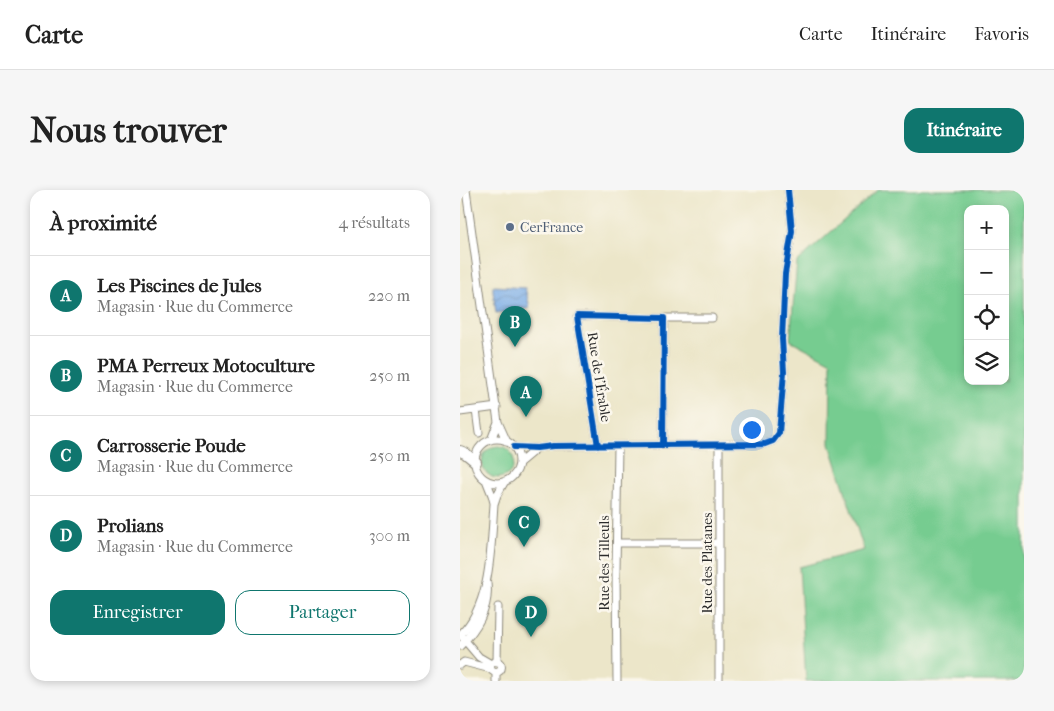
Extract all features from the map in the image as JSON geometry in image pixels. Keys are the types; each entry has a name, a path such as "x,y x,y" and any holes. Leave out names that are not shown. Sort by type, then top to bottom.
{"highway":[{"path":"460,451 476,462"}],"street":[{"path":"466,190 498,422 507,442"},
{"path":"514,447 765,444 773,441 779,433 784,372 782,339 785,274 792,231 788,190"},
{"name":"Rue de l’Érable","path":"598,446 576,316 664,318"},
{"path":"663,445 664,318 712,318"},
{"path":"460,412 496,407"},
{"path":"476,410 479,433"},
{"path":"491,440 498,422"},
{"path":"494,504 486,480 479,472 476,462 477,453 486,442 499,440 507,442 514,447 519,457 519,463 514,474 505,481 494,504 487,582 488,591 482,616 477,625 461,639 494,670"},
{"name":"Rue des Platanes","path":"719,445 719,681"},
{"name":"Rue des Tilleuls","path":"617,681 618,446"},
{"path":"519,463 537,448"},
{"path":"486,480 505,481"},
{"path":"617,543 719,543"},
{"path":"494,670 498,607"},
{"path":"460,665 464,662 494,670"}],"green space":[{"path":"878,190 1024,190 1024,681 806,681 799,567 864,550 830,444 831,362 790,340 797,262"},
{"path":"498,446 504,447 509,451 513,456 513,468 509,473 504,477 498,478 492,477 487,473 483,468 482,462 483,456 487,451 492,447"}],"water":[{"path":"493,286 525,288 530,308 496,313"}],"cycle path":[{"path":"514,447 765,444 773,441 779,433 784,372 782,339 785,274 792,231 788,190"},
{"path":"598,446 577,316 664,318 663,445"}],"place":[{"name":"CerFrance","path":"510,227"},
{"name":"PMA Perreux Motoculture","path":"515,347"},
{"name":"Les Piscines de Jules","path":"526,417"},
{"name":"Carrosserie Poude","path":"524,547"},
{"name":"Prolians","path":"531,637"}]}
